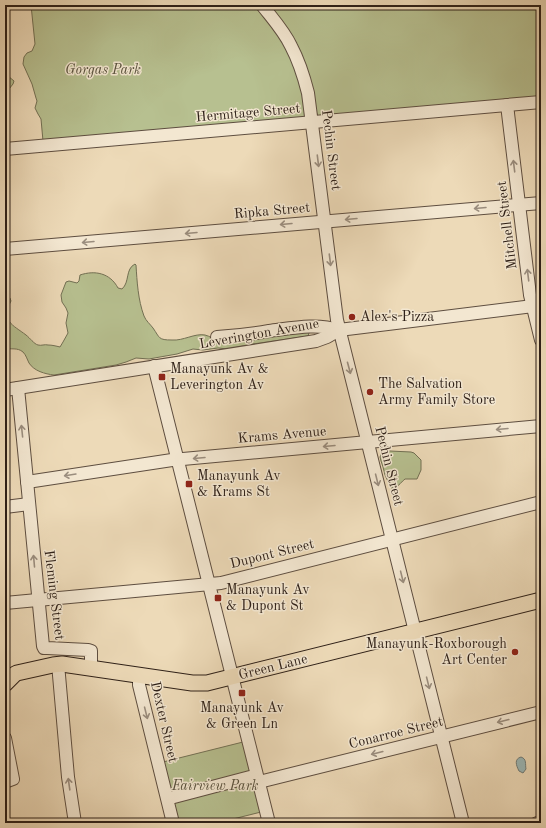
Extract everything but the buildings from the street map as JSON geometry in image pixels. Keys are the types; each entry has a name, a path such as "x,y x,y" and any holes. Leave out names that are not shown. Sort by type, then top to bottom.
{"main road":[{"name":"Green Lane","path":"5,684 17,673 58,664 203,684 541,600"}],"street":[{"name":"Pechin Street","path":"262,5 284,33 291,45 305,79 313,122 339,330 463,823"},
{"name":"Hermitage Street","path":"5,149 541,102"},
{"name":"Mitchell Street","path":"507,105 519,204 537,305 541,340"},
{"name":"Ripka Street","path":"5,249 541,203"},
{"name":"Leverington Avenue","path":"5,390 316,341 339,330 537,305"},
{"path":"217,337 307,326 320,326 339,330"},
{"path":"154,366 232,678 255,780 269,823"},
{"name":"Fleming Street","path":"18,388 43,646 44,648 91,651 91,668"},
{"name":"Krams Avenue","path":"27,482 178,460 541,426"},
{"name":"Dupont Street","path":"5,603 221,583 541,502"},
{"path":"5,507 29,504"},
{"path":"58,664 68,777 75,823"},
{"name":"Dexter Street","path":"139,675 139,685 173,823"},
{"name":"Conarroe Street","path":"174,797 442,737 541,712"},
{"path":"5,738 9,781"},
{"path":"537,823 541,822"}],"green space":[{"name":"Gorgas Park","path":"31,5 257,5 276,31 296,68 306,115 305,117 43,141 41,119 35,108 37,101 32,84 23,64 24,57 27,53 32,51 35,44"},
{"path":"268,5 541,5 541,98 318,116"},
{"path":"5,65 8,76 14,81 5,94"},
{"path":"135,264 139,297 144,316 158,336 162,339 176,340 201,335 221,341 262,338 307,332 309,333 308,336 228,349 193,349 177,354 149,359 136,358 116,365 54,375 43,373 31,366 21,350 5,348 5,294 11,301 8,308 7,318 13,325 36,344 60,347 68,333 66,323 68,313 62,302 61,295 66,282 69,281 77,283 80,275 97,273 111,279 118,288 122,289 126,283 130,269"},
{"path":"382,452 411,452 421,460 421,470 417,479 405,479 397,486 391,488 385,475 380,457"},
{"name":"Fairview Park","path":"243,742 261,812 217,823 179,823 163,762"}],"water":[{"path":"521,757 524,759 526,769 523,773 519,771 516,764 517,759"}],"place":[{"name":"Alex's Pizza","path":"352,317"},
{"name":"Manayunk Av & Leverington Av","path":"162,377"},
{"name":"The Salvation Army Family Store","path":"370,392"},
{"name":"Manayunk Av & Krams St","path":"189,484"},
{"name":"Manayunk Av & Dupont St","path":"218,598"},
{"name":"Manayunk-Roxborough Art Center","path":"515,652"},
{"name":"Manayunk Av & Green Ln","path":"242,693"}]}
